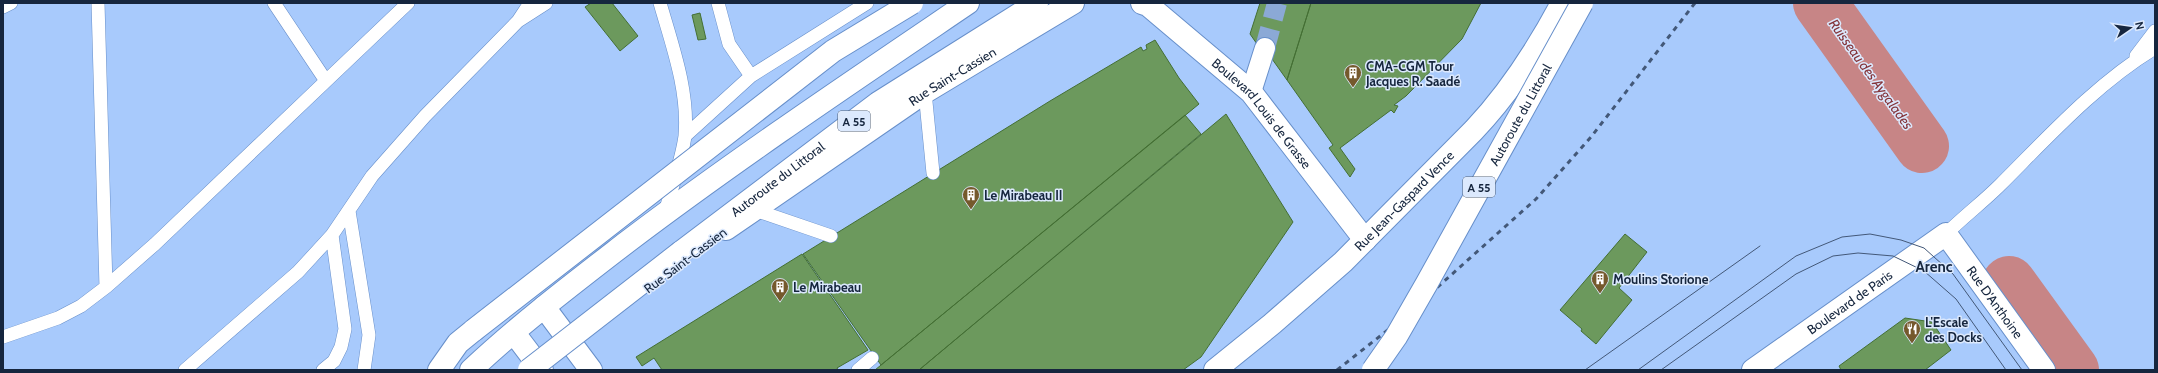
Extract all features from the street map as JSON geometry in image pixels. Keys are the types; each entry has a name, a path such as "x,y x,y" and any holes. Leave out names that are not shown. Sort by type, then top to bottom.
{"main road":[{"path":"439,370 458,343 737,125 833,51 912,3"},
{"path":"471,370 544,307 665,214 757,146 968,3"},
{"name":"Autoroute du Littoral","path":"528,370 878,103 1037,3"},
{"name":"Rue Saint-Cassien","path":"545,370 700,247 925,92 1073,3"},
{"name":"Boulevard Louis de Grasse","path":"1142,3 1148,5 1251,92 1365,240"},
{"name":"Rue Jean-Gaspard Vence","path":"1215,370 1272,324 1365,240 1491,111 1544,37 1562,3"},
{"name":"Autoroute du Littoral","path":"1373,370 1396,337 1427,283 1582,3"},
{"name":"Boulevard de Paris","path":"1753,370 1946,234"},
{"name":"Rue D'Anthoine","path":"1946,234 2044,370"},
{"path":"544,307 591,370"},
{"path":"514,333 542,370"}],"street":[{"path":"1251,92 1265,48"}],"lane":[{"path":"3,6 11,3"},
{"path":"98,3 106,287"},
{"path":"274,3 326,81"},
{"path":"3,337 58,318 81,306 106,287 155,244 408,3"},
{"path":"185,370 298,272 332,235 372,176 425,116 518,21 530,3"},
{"path":"518,21 546,3"},
{"path":"660,3 681,79 685,136 665,214"},
{"path":"718,3 728,44 751,76"},
{"path":"685,136 751,76 867,3"},
{"path":"2130,63 2155,31"},
{"path":"1946,234 1998,187 2076,108 2130,63 2155,48"},
{"path":"925,92 933,173"},
{"path":"755,210 831,236"},
{"path":"349,211 369,335 364,370"},
{"path":"323,370 334,361 341,347 345,329 332,235"},
{"path":"858,370 872,358"}],"building":[{"path":"591,3 612,3 638,36 620,51 585,7"},
{"path":"1260,3 1311,3 1287,80 1260,42 1257,44 1250,34"},
{"name":"CMA-CGM Tour Jacques R. Saadé","path":"1311,3 1481,3 1462,39 1406,96 1394,105 1398,106 1394,113 1391,110 1340,148 1355,169 1350,177 1329,148 1333,145 1287,80"},
{"path":"700,13 706,39 698,40 692,15"},
{"name":"Le Mirabeau II","path":"1155,40 1179,78 1199,104 881,365 803,254 1050,101 1141,47 1143,51 1147,49 1146,45"},
{"path":"1226,114 1293,222 1201,357 1183,370 919,370"},
{"path":"1185,115 1201,134 919,370 875,370"},
{"name":"Moulins Storione","path":"1625,234 1647,252 1619,288 1632,300 1596,344 1581,331 1582,329 1560,310"},
{"name":"Le Mirabeau","path":"802,254 868,350 837,368 838,370 662,370 654,358 642,366 636,357"},
{"path":"1905,318 1932,322 1951,350 1925,370 1841,370 1839,366"}],"waterway":[{"name":"Ruisseau des Aygalades","path":"1820,3 1922,146"},
{"name":"Ruisseau des Aygalades","path":"2009,283 2072,370"}],"tunnel":[{"path":"1265,48 1277,3"}],"tram line":[{"path":"1638,370 1796,256 1842,237 1870,234 1901,240 1924,248 1953,274 2022,370"},
{"path":"1585,370 1760,246"},
{"path":"1661,370 1796,274 1833,256 1858,253 1893,256 1924,271 1956,299 2006,370"}],"railway":[{"path":"1337,370 1403,318 1536,199 1591,137 1695,3"}],"place":[{"name":"CMA-CGM Tour Jacques R. Saadé","path":"1353,88"},
{"name":"Le Mirabeau II","path":"971,210"},
{"name":"Moulins Storione","path":"1600,294"},
{"name":"Le Mirabeau","path":"780,302"},
{"name":"L'Escale des Docks","path":"1912,344"}],"district":[{"name":"Arenc","path":"1934,267"}]}
